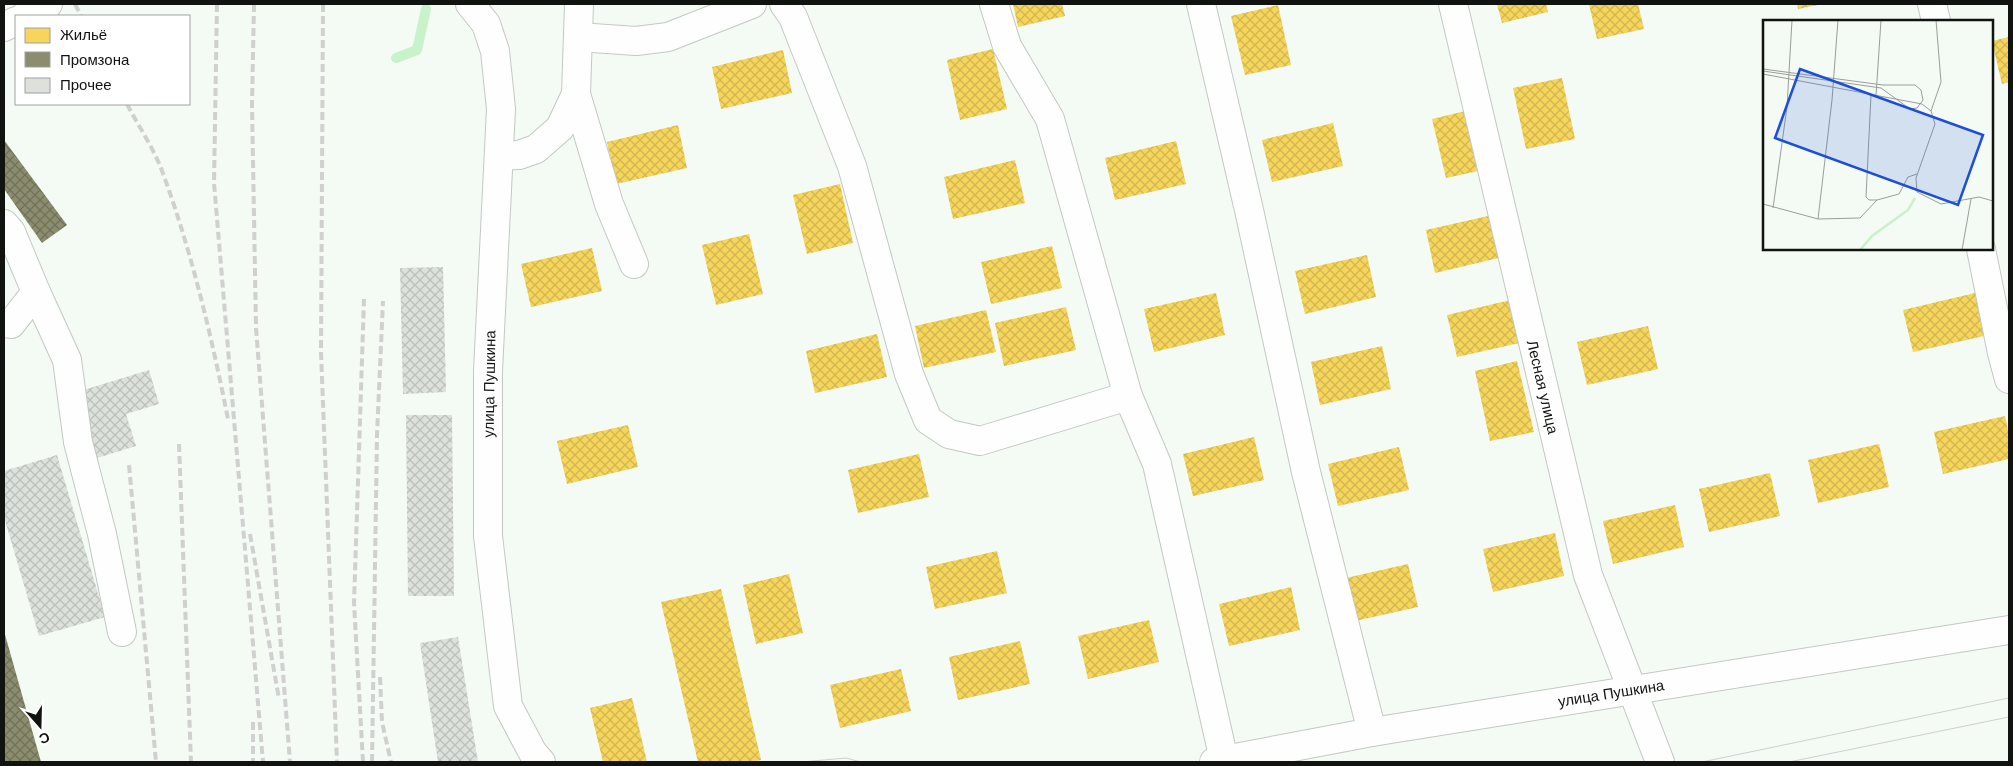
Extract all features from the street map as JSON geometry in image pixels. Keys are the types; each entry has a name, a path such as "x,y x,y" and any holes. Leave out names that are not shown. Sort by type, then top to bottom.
{"street":[{"path":"26,15 48,4"},
{"name":"улица Пушкина","path":"470,4 486,24 494,51 501,109 488,371 488,536 508,706 533,753 541,762"},
{"path":"579,4 576,94 609,204 634,264"},
{"path":"578,37 636,41 668,37 752,4"},
{"path":"784,4 793,17 852,166 910,374 928,420 949,434 980,441 1128,396"},
{"path":"994,4 1007,46 1050,119 1128,396 1157,464 1219,761"},
{"path":"1201,4 1249,210 1306,472 1372,732"},
{"name":"Лесная улица","path":"1453,4 1588,575 1630,690 1658,753 1660,762"},
{"path":"1932,4 1936,20"},
{"path":"500,156 520,155 536,149 560,128 576,94"},
{"path":"4,224 11,232 67,360 78,442 102,534 122,632"},
{"path":"1981,250 2009,379"},
{"path":"6,327 36,292"},
{"name":"улица Пушкина","path":"1219,761 1372,732 2009,630"}],"building: Жильё":[{"path":"1013,4 1062,4 1065,16 1018,27"},
{"path":"1497,4 1546,4 1548,12 1502,23"},
{"path":"1589,4 1638,4 1644,29 1597,39"},
{"path":"1797,4 1818,4 1818,5 1798,9"},
{"path":"1278,5 1291,65 1245,75 1231,16"},
{"path":"2009,37 2009,82 2002,84 1993,41"},
{"path":"993,49 1007,109 960,120 947,60"},
{"path":"783,50 792,93 721,109 712,67"},
{"path":"1562,78 1575,139 1526,149 1513,88"},
{"path":"1478,108 1492,168 1446,178 1432,119"},
{"path":"1333,123 1343,166 1272,182 1262,140"},
{"path":"678,125 687,168 616,184 607,142"},
{"path":"1176,141 1186,184 1115,200 1105,158"},
{"path":"1015,160 1025,203 953,219 944,177"},
{"path":"840,184 853,243 807,254 793,195"},
{"path":"1497,214 1507,256 1435,273 1426,230"},
{"path":"749,234 763,294 716,305 702,245"},
{"path":"1052,246 1062,288 991,304 981,262"},
{"path":"592,248 602,291 531,307 521,264"},
{"path":"1367,255 1376,297 1305,314 1295,271"},
{"path":"1216,293 1225,335 1154,352 1144,309"},
{"path":"1975,293 1984,336 1913,352 1903,310"},
{"path":"1519,298 1528,341 1457,357 1447,315"},
{"path":"1066,307 1076,350 1004,366 995,323"},
{"path":"986,310 996,352 924,368 915,326"},
{"path":"1648,326 1658,369 1587,385 1577,342"},
{"path":"877,334 887,377 815,393 806,351"},
{"path":"1382,346 1391,389 1320,405 1311,362"},
{"path":"1517,361 1534,432 1490,441 1475,371"},
{"path":"2005,416 2009,435 2009,459 1943,474 1934,432"},
{"path":"628,425 638,467 567,484 557,441"},
{"path":"1254,437 1264,480 1193,496 1183,454"},
{"path":"1879,444 1889,487 1818,503 1808,460"},
{"path":"1399,447 1409,490 1338,506 1328,464"},
{"path":"919,454 929,497 858,513 848,470"},
{"path":"1770,473 1780,516 1709,532 1699,489"},
{"path":"1675,505 1684,547 1613,564 1603,521"},
{"path":"1555,533 1564,576 1493,592 1483,549"},
{"path":"997,551 1007,593 935,609 926,567"},
{"path":"1408,564 1418,607 1346,623 1337,580"},
{"path":"789,574 803,633 756,644 743,585"},
{"path":"1291,587 1300,630 1229,646 1219,604"},
{"path":"721,589 761,760 751,762 698,762 661,602"},
{"path":"1149,620 1159,662 1088,679 1078,636"},
{"path":"1020,641 1030,684 958,700 949,657"},
{"path":"901,669 911,711 840,728 830,685"},
{"path":"632,698 647,762 603,762 590,708"}],"building: Промзона":[{"path":"4,140 67,225 42,243 4,189"},
{"path":"4,631 41,762 4,762"}],"building: Прочее":[{"path":"443,267 446,392 403,394 400,268"},
{"path":"149,370 159,404 126,414 136,446 97,458 77,392"},
{"path":"406,415 452,415 454,596 408,596"},
{"path":"57,455 105,617 39,636 4,517 4,471"},
{"path":"458,637 478,762 438,762 420,643"}],"waterway":[{"path":"396,58 417,50 426,9"}],"tram line":[{"path":"1702,762 2009,698"},
{"path":"1789,762 2009,717"},
{"path":"801,762 846,758 861,762"}],"railway":[{"path":"75,4 80,15"},
{"path":"217,4 214,183 263,762"},
{"path":"254,4 252,105 256,328 290,762"},
{"path":"323,4 321,352 337,762"},
{"path":"128,105 161,168 182,229 215,355 228,419"},
{"path":"363,762 354,603 364,299"},
{"path":"372,762 377,435 383,301"},
{"path":"179,444 191,762"},
{"path":"129,465 156,762"},
{"path":"250,534 279,699"},
{"path":"380,677 382,722 391,762"},
{"path":"253,722 253,762"}]}
